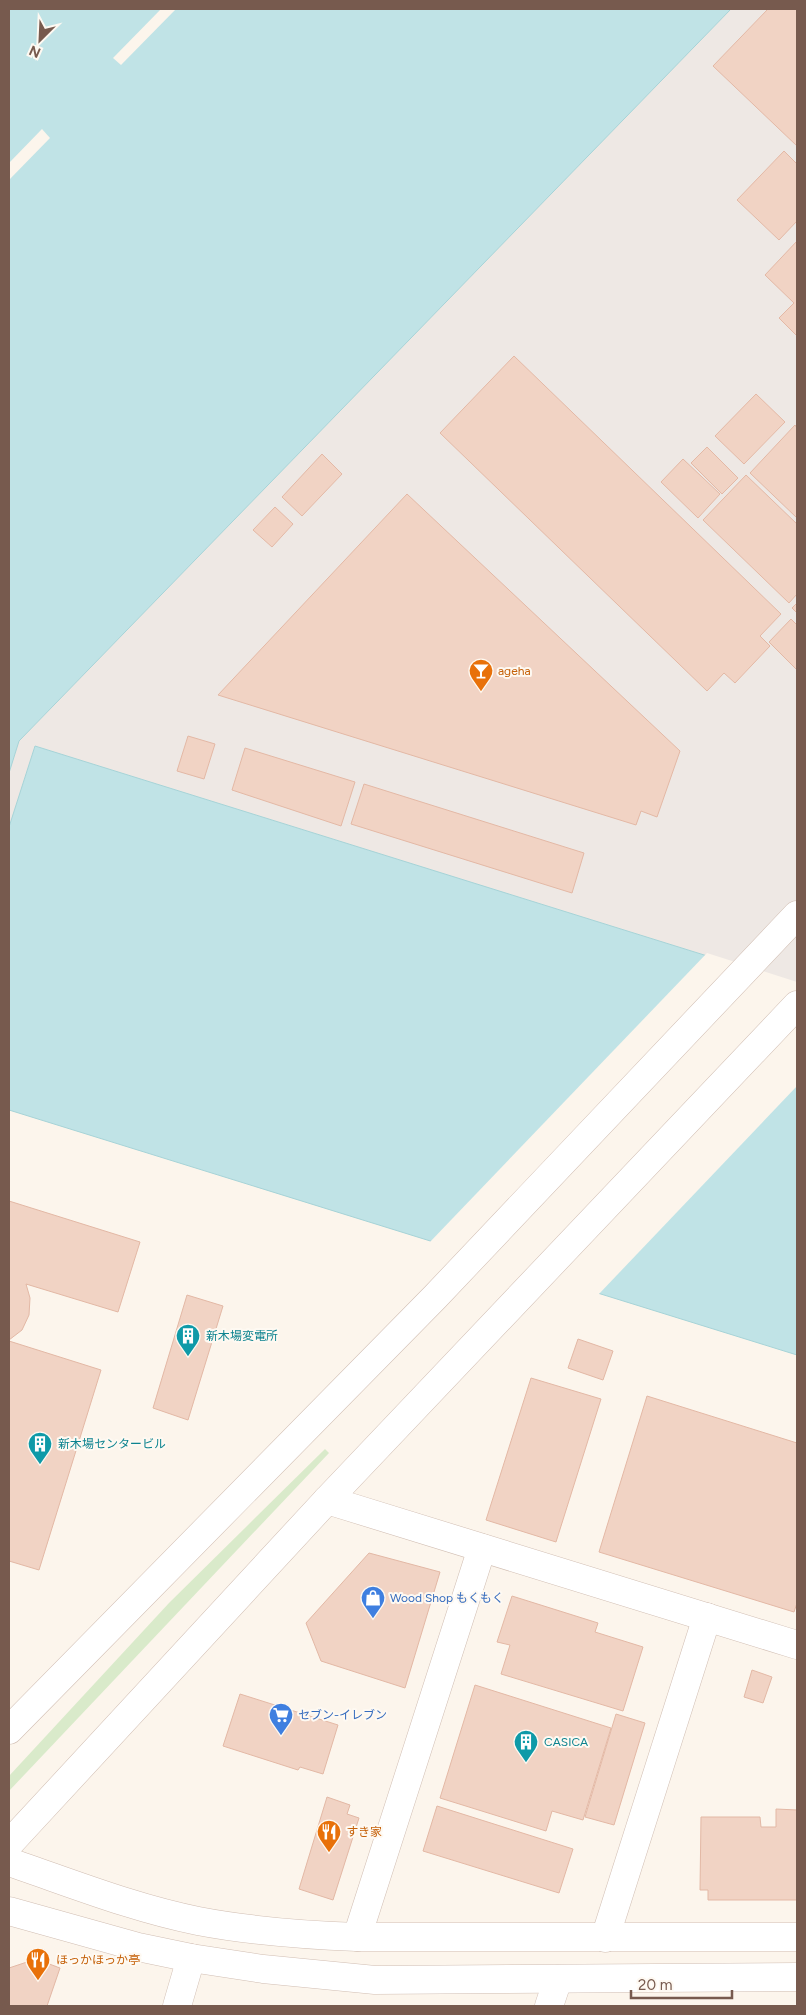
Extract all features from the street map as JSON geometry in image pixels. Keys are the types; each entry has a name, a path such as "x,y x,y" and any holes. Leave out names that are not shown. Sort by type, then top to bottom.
{"street":[{"path":"9,1730 435,1297 797,915"},
{"path":"9,1844 327,1500 502,1318 797,1005"},
{"path":"327,1500 797,1646"},
{"path":"357,1937 482,1548"},
{"path":"605,1938 707,1618"},
{"path":"9,1862 154,1911 199,1921 290,1934 357,1937 797,1937"},
{"path":"9,1911 138,1947 191,1958 262,1969 375,1980 797,1977"},
{"path":"177,2006 191,1958"},
{"path":"549,2006 558,1979"}],"shaded area":[{"path":"731,9 797,9 797,984 35,746 9,827 9,773 19,741"}],"green space":[{"path":"325,1449 329,1453 9,1791 9,1776 169,1603"}],"water":[{"path":"9,9 731,9 19,741 9,773"},
{"path":"35,746 797,984 797,1355 9,1110 9,827"}],"pier":[{"path":"161,9 176,9 121,65 113,58"},
{"path":"42,129 50,138 9,180 9,163"},
{"path":"707,953 797,982 797,1086 598,1295 429,1243"}],"building":[{"path":"768,9 797,9 797,146 713,66"},
{"path":"784,151 797,164 797,221 779,240 737,200"},
{"path":"797,241 797,336 779,318 794,303 765,275"},
{"path":"514,356 781,614 760,636 770,646 735,683 724,673 707,691 440,433"},
{"path":"756,394 785,422 744,464 715,436"},
{"path":"795,425 797,428 797,518 750,473"},
{"path":"707,447 738,478 722,494 691,463"},
{"path":"322,454 342,474 302,516 282,497"},
{"path":"683,459 720,494 698,518 661,482"},
{"path":"746,475 797,524 797,594 789,603 703,520"},
{"path":"407,494 680,751 657,817 641,811 636,825 218,695"},
{"path":"275,507 293,524 272,547 253,530"},
{"path":"797,603 797,613 792,608"},
{"path":"791,619 797,625 797,670 769,642"},
{"path":"188,736 215,744 204,779 177,771"},
{"path":"245,748 355,782 341,826 232,790"},
{"path":"364,784 584,853 572,893 351,824"},
{"path":"9,1201 140,1242 118,1312 26,1284 30,1298 29,1315 22,1330 9,1340"},
{"name":"新木場変電所","path":"187,1295 223,1306 188,1420 153,1408"},
{"path":"578,1339 613,1351 603,1380 568,1368"},
{"name":"新木場センタービル","path":"9,1341 101,1370 39,1570 9,1561"},
{"path":"531,1378 601,1399 556,1542 486,1520"},
{"path":"647,1396 797,1443 797,1603 794,1612 599,1552"},
{"path":"369,1553 440,1572 405,1688 321,1661 306,1623"},
{"path":"512,1596 598,1623 595,1632 643,1647 623,1711 501,1674 510,1645 497,1642"},
{"path":"752,1670 772,1677 763,1703 744,1697"},
{"name":"CASICA","path":"475,1685 611,1728 583,1820 552,1811 546,1831 440,1798"},
{"name":"セブン-イレブン","path":"240,1694 338,1725 323,1774 300,1767 298,1770 223,1746"},
{"path":"616,1714 645,1723 614,1825 585,1817"},
{"name":"すき家","path":"327,1797 350,1805 347,1814 359,1818 333,1900 299,1889"},
{"path":"437,1806 573,1849 559,1893 423,1851"},
{"path":"776,1809 797,1810 797,1900 708,1900 708,1890 700,1890 701,1817 760,1817 761,1827 776,1827"},
{"path":"36,1959 60,1968 47,2006 9,2006 9,1968"}],"place":[{"name":"ageha","path":"481,692"},
{"name":"新木場変電所","path":"188,1357"},
{"name":"新木場センタービル","path":"40,1465"},
{"name":"Wood Shop もくもく","path":"373,1619"},
{"name":"セブン-イレブン","path":"281,1736"},
{"name":"CASICA","path":"526,1763"},
{"name":"すき家","path":"329,1853"},
{"name":"ほっかほっか亭","path":"38,1981"}]}
